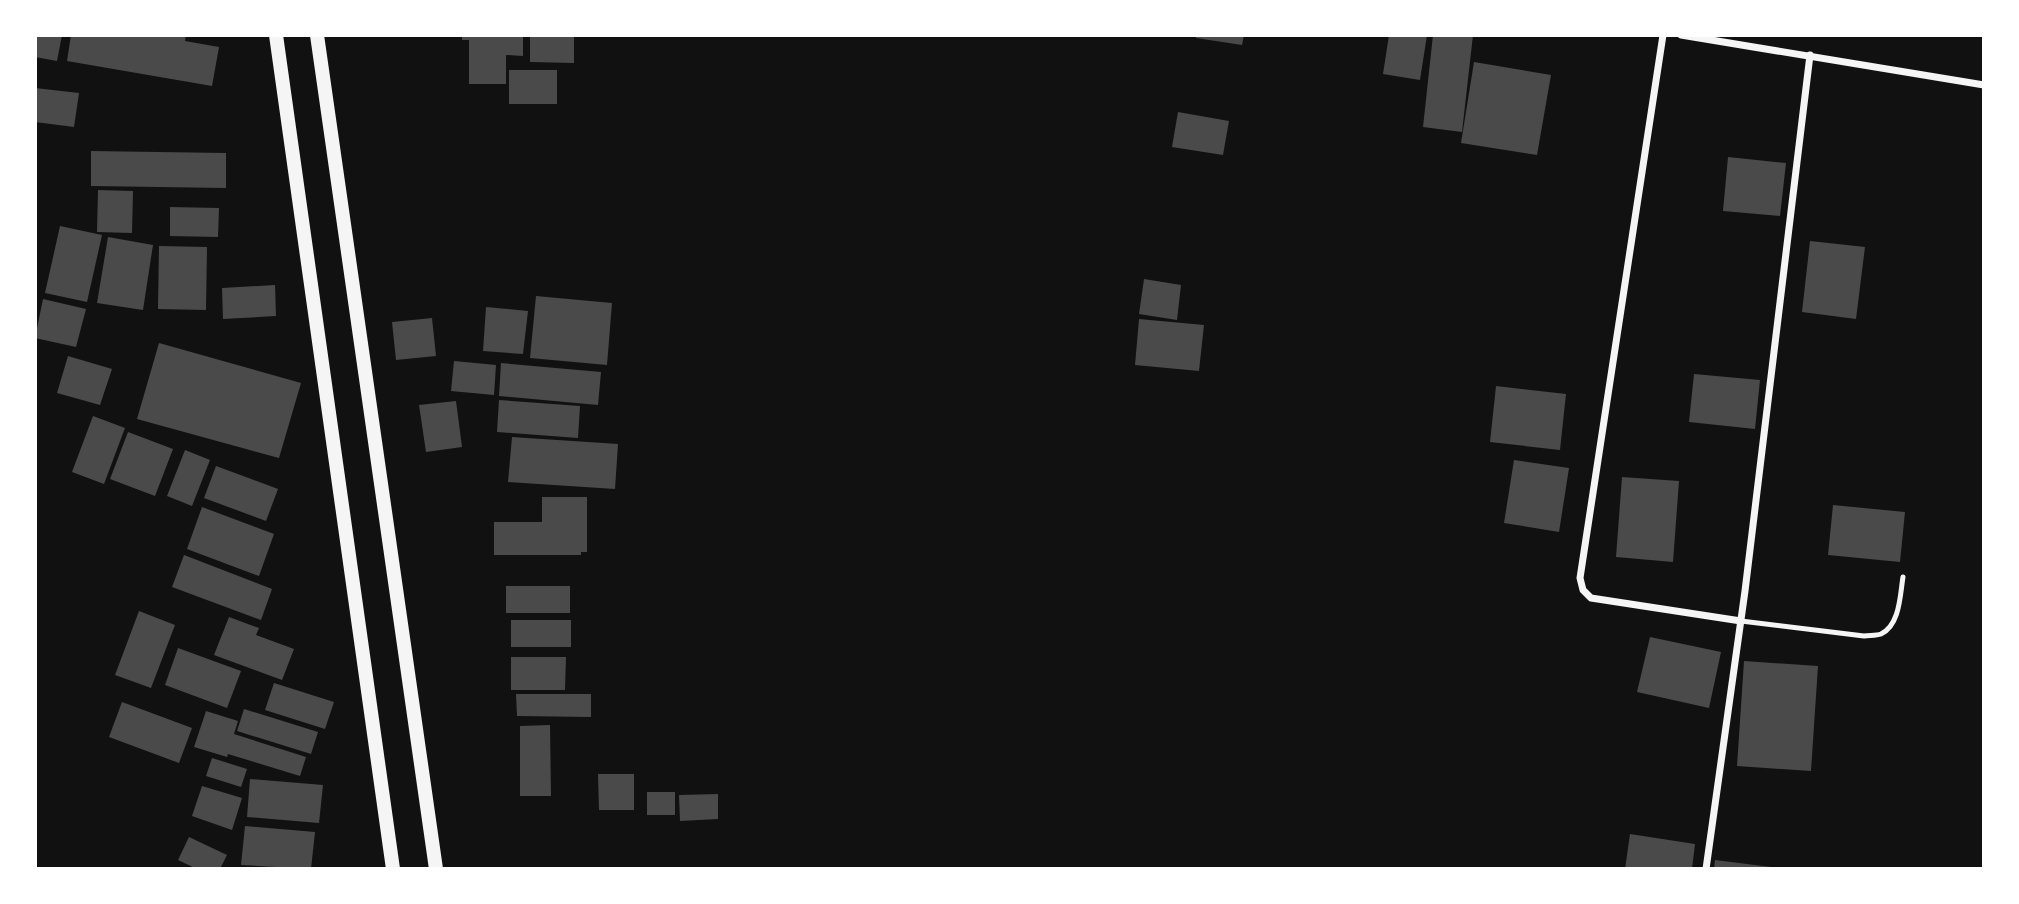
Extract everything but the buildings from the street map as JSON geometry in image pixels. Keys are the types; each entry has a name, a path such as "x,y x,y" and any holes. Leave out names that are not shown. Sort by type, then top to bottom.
{"main road":[{"path":"276,35 393,869"},
{"path":"317,35 436,869"}],"street":[{"path":"1663,35 1580,578 1583,590 1591,598 1741,621"},
{"path":"1681,35 1984,85"},
{"path":"1706,869 1741,621 1810,55"}],"lane":[{"path":"1741,621 1864,636 1880,635 1896,616 1903,577"}]}
